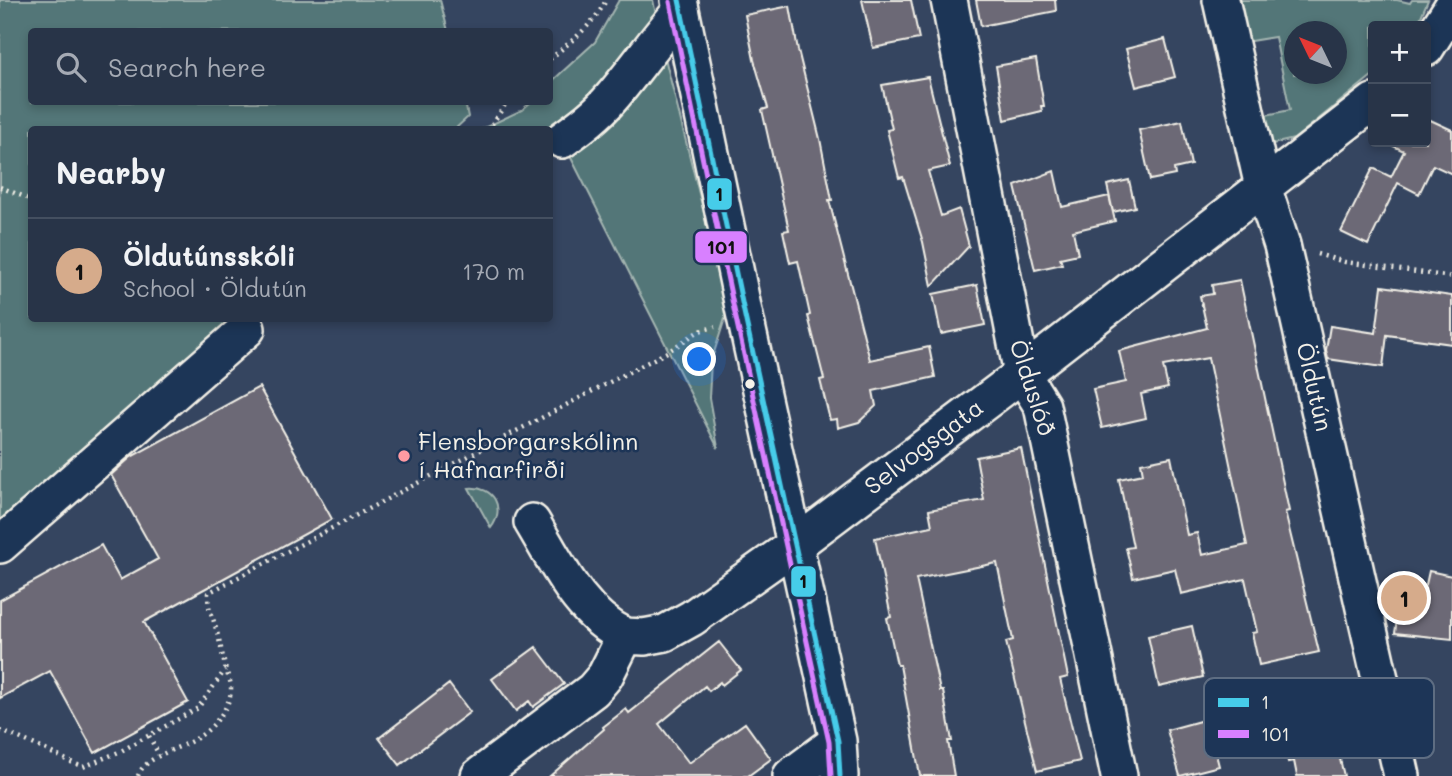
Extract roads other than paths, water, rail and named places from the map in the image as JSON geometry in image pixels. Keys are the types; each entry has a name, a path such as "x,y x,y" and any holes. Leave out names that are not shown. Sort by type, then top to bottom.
{"street":[{"name":"Ölduslóð","path":"949,0 1022,374 1042,406 1119,776"},
{"name":"Öldutún","path":"1221,0 1263,187 1282,245 1380,678"},
{"path":"562,140 587,122 611,98 680,6"},
{"path":"680,6 838,741 839,776"},
{"path":"1431,40 1452,7"},
{"path":"1431,64 1452,54"},
{"name":"Selvogsgata","path":"625,636 665,633 692,618 795,545 1368,107"},
{"path":"0,545 247,329"},
{"path":"479,776 593,690 605,676 625,636 607,627 587,609 531,522"},
{"path":"791,776 838,741"},
{"name":"Öldutún","path":"1398,758 1402,776"}],"place":[{"name":"Flensborgarskólinn í Hafnarfirði","path":"404,456"},
{"name":"Öldutúnsskóli","path":"1404,598"}]}
